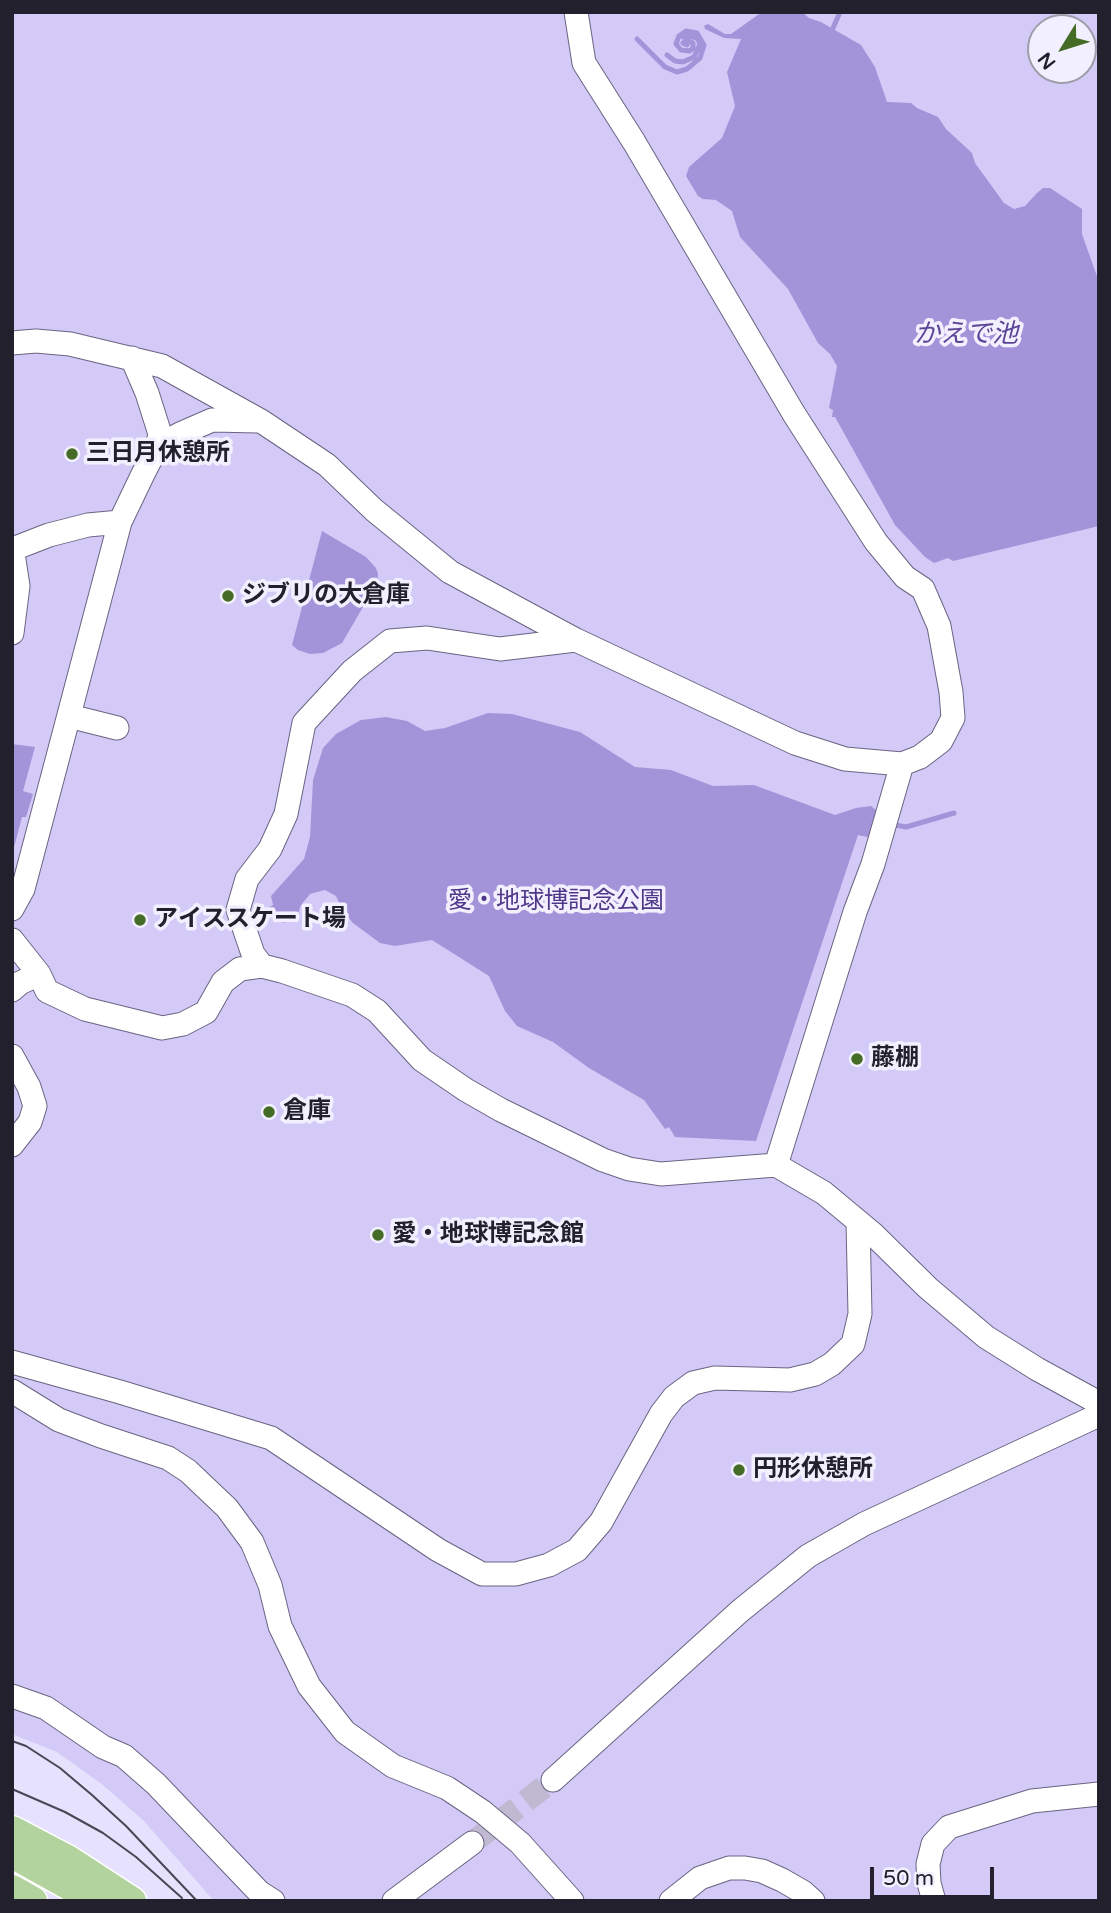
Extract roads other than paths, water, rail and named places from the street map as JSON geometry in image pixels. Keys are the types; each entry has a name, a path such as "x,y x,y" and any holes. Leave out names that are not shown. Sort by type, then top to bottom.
{"main road":[{"path":"12,1830 69,1860 132,1901"},
{"path":"12,1854 96,1901"},
{"path":"12,1889 33,1901"}],"street":[{"path":"12,342 70,344 162,366 261,421 327,465 374,510 450,572 576,639 795,743 845,759 902,764 920,757 941,741 962,694 939,626 923,589 905,577 876,542 793,414 634,142 584,63 576,12"},
{"path":"12,909 24,885 120,522 157,447 160,433 145,386 132,358"},
{"path":"157,447 212,421 261,421"},
{"path":"12,633 18,586 13,548 62,531 120,522"},
{"path":"262,966 253,954 238,910 247,879 270,849 286,814 304,723 352,671 390,641 427,638 500,649 576,639"},
{"path":"69,716 117,728"},
{"path":"776,1165 902,764"},
{"path":"12,940 24,983 85,1009 162,1027 183,1024 206,1013 223,982 240,969 262,966 352,995 377,1011 422,1060 466,1090 500,1110 603,1160 629,1169 661,1174 776,1165 824,1193 872,1233 928,1288 986,1338 1099,1403"},
{"path":"12,1056 36,1106 30,1122 12,1145"},
{"path":"12,1362 271,1438 438,1550 482,1574 516,1574 549,1564 577,1550 638,1474 661,1413 674,1397 693,1383 715,1378 790,1380 815,1374 832,1364 853,1344 860,1314 858,1222"},
{"path":"12,1391 59,1420 168,1458 188,1471 226,1508 251,1542 270,1585 280,1626 309,1686 345,1732 393,1766 447,1788 484,1812 520,1843 572,1901"},
{"path":"553,1780 643,1686 808,1556 864,1524 1090,1419"},
{"path":"12,1696 47,1708 103,1747 124,1756 156,1784 259,1892 273,1901"},
{"path":"934,1901 928,1864 933,1844 949,1827 1032,1801 1099,1794"},
{"path":"394,1901 472,1843"},
{"path":"671,1901 700,1878 729,1868 762,1871 803,1892 813,1901"}],"water":[{"name":"かえで池","path":"762,12 802,12 861,45 875,67 887,102 911,103 938,117 946,129 972,153 975,163 1004,203 1014,209 1025,206 1043,188 1050,188 1082,209 1082,234 1099,282 1099,526 953,561 948,558 934,563 895,525 835,417 832,417 833,410 829,408 837,366 830,354 818,343 788,289 740,237 732,211 716,200 698,196 686,176 689,167 722,138 735,106 727,72 741,39 724,38 704,26 708,24 725,34 731,34"},
{"path":"322,531 366,557 378,574 377,583 342,643 323,653 310,654 292,645"},
{"path":"488,713 512,714 580,732 635,767 671,770 713,786 754,785 835,815 871,806 881,814 872,838 858,835 756,1141 675,1137 669,1127 665,1129 644,1100 589,1068 553,1042 517,1026 505,1011 489,976 432,940 395,946 380,943 353,923 336,896 325,890 310,894 301,905 297,917 284,923 277,912 266,918 262,912 273,905 271,896 304,859 310,837 313,780 323,748 336,734 361,720 386,717 407,721 425,731 445,728"},
{"path":"12,744 35,747 23,791 33,794 26,817 22,817 12,855"}],"waterway":[{"path":"830,35 840,12"},
{"path":"637,39 665,67 677,72 687,69 700,58 704,45 697,33 686,31 679,36 676,44 681,50 690,51 693,43 687,40 683,43 687,45"},
{"path":"667,55 675,61 683,62 694,57 700,44 697,38 687,35 683,37"},
{"path":"890,824 906,827 954,813"}],"tunnel":[{"path":"472,1843 553,1780"}],"tram line":[{"path":"12,1741 26,1746 60,1768 92,1795 126,1826 197,1901"},
{"path":"12,1789 65,1812 103,1833 136,1857 182,1898"}],"place":[{"name":"三日月休憩所","path":"72,454"},
{"name":"ジブリの大倉庫","path":"228,596"},
{"name":"アイススケート場","path":"140,920"},
{"name":"藤棚","path":"857,1059"},
{"name":"倉庫","path":"269,1112"},
{"name":"愛・地球博記念館","path":"378,1235"},
{"name":"円形休憩所","path":"739,1470"}],"park label":[{"name":"愛・地球博記念公園","path":"556,902"}]}
